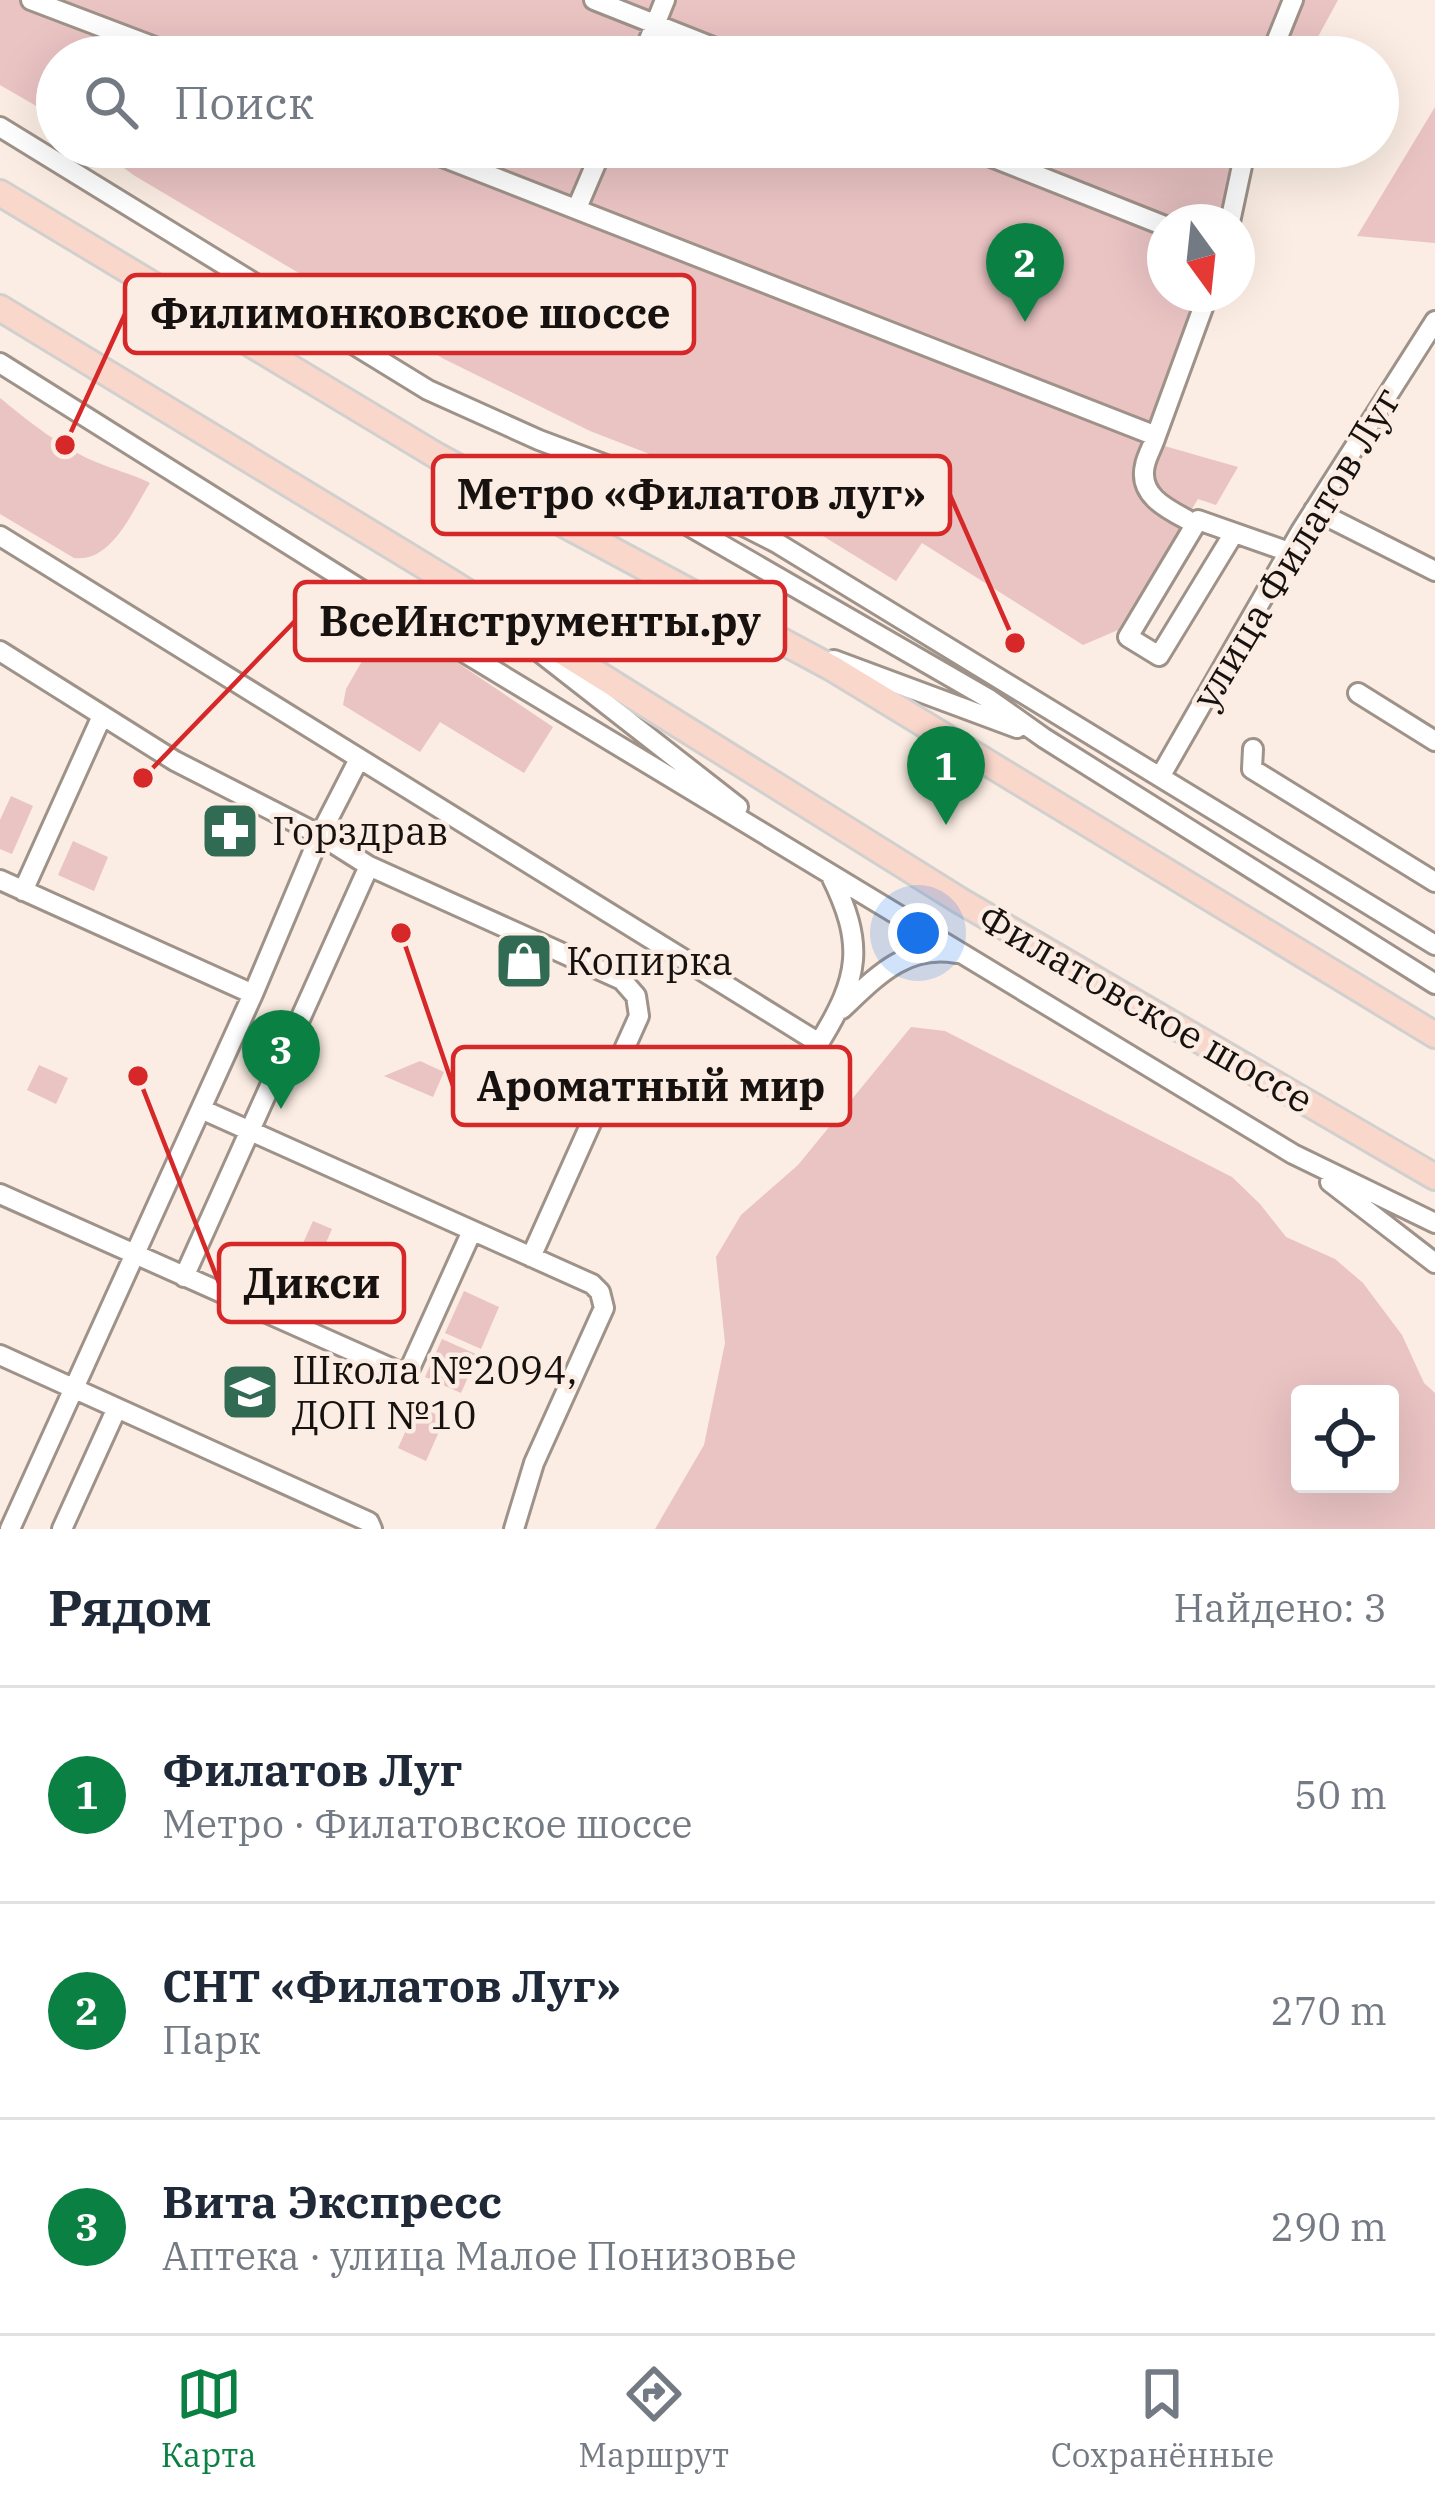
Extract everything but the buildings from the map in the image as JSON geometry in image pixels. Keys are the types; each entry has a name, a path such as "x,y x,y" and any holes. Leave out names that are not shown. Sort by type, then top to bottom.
{"main road":[{"path":"0,193 437,456 782,641 1435,1035"},
{"name":"Филатовское шоссе","path":"0,308 959,900 1435,1177"}],"street":[{"path":"31,0 126,36"},
{"path":"594,0 684,36"},
{"path":"651,36 665,0"},
{"path":"1278,36 1293,0"},
{"path":"0,127 36,149"},
{"path":"67,168 428,390 539,440 673,490 777,543 1435,945"},
{"path":"472,168 1156,436"},
{"path":"577,208 594,168"},
{"path":"1019,168 1147,219"},
{"path":"1234,204 1242,168"},
{"path":"1186,519 1155,501 1145,485 1143,469 1201,312"},
{"name":"улица Филатов Луг","path":"1160,777 1288,552 1435,321"},
{"path":"0,363 391,608 1293,1154 1435,1223"},
{"path":"539,440 988,699 1435,984"},
{"path":"1314,510 1435,571"},
{"path":"1234,533 1159,656 1128,637 1198,520 1288,552"},
{"path":"0,536 819,1043 838,1012 856,954 854,932 830,874"},
{"path":"449,581 803,858"},
{"path":"782,641 1044,738"},
{"path":"0,651 175,761 320,835 369,866 622,980 636,996 639,1016 531,1257"},
{"path":"1358,693 1435,741"},
{"path":"23,891 102,716"},
{"path":"1253,749 1252,769 1435,883"},
{"path":"10,1529 253,994 320,835 359,759"},
{"path":"184,1277 369,866"},
{"path":"0,880 253,994"},
{"path":"838,1012 888,967 912,955 933,949 967,955"},
{"path":"201,1109 592,1284 600,1292 604,1308 534,1463 514,1529"},
{"path":"1293,1154 1435,1263"},
{"path":"0,1194 405,1372 412,1366 472,1231"},
{"path":"0,1355 369,1522 372,1529"},
{"path":"62,1529 117,1408"}],"shaded area":[{"path":"0,0 1338,0 1318,36 36,36 36,106 0,85"},
{"path":"1435,107 1435,243 1357,236"},
{"path":"124,168 1247,168 1239,204 1147,204 1147,312 1208,312 1161,445 1238,467 1216,505 1198,499 1118,630 1083,645 922,543 896,581 758,496 590,431 444,359"},
{"path":"0,398 71,449 150,483 120,533 99,552 74,558 0,514"},
{"path":"388,616 553,727 524,773 440,722 420,752 343,705 346,689"},
{"path":"11,796 33,806 12,854 0,849 0,820"},
{"path":"73,841 108,857 94,891 58,875"},
{"path":"911,1027 945,1031 1232,1177 1286,1237 1335,1259 1363,1283 1402,1335 1424,1383 1435,1393 1435,1529 655,1529 704,1445 725,1343 716,1257 741,1215 798,1165"},
{"path":"420,1061 444,1072 433,1097 384,1076"},
{"path":"39,1065 68,1078 56,1104 27,1090"},
{"path":"313,1221 332,1229 314,1270 295,1261"},
{"path":"464,1291 499,1307 481,1349 445,1333"},
{"path":"442,1339 478,1355 461,1393 425,1377"},
{"path":"417,1406 445,1418 426,1461 398,1448"}],"place":[{"name":"СНТ «Филатов Луг»","path":"1025,322"},
{"name":"Филимонковское шоссе","path":"65,445"},
{"name":"Метро «Филатов луг»","path":"1015,643"},
{"name":"ВсеИнструменты.ру","path":"143,778"},
{"name":"Филатов Луг","path":"946,825"},
{"name":"Горздрав","path":"230,831"},
{"name":"Ароматный мир","path":"401,933"},
{"name":"Копирка","path":"524,961"},
{"name":"Дикси","path":"138,1076"},
{"name":"Вита Экспресс","path":"281,1109"},
{"name":"Школа №2094, ДОП №10","path":"250,1392"}]}
